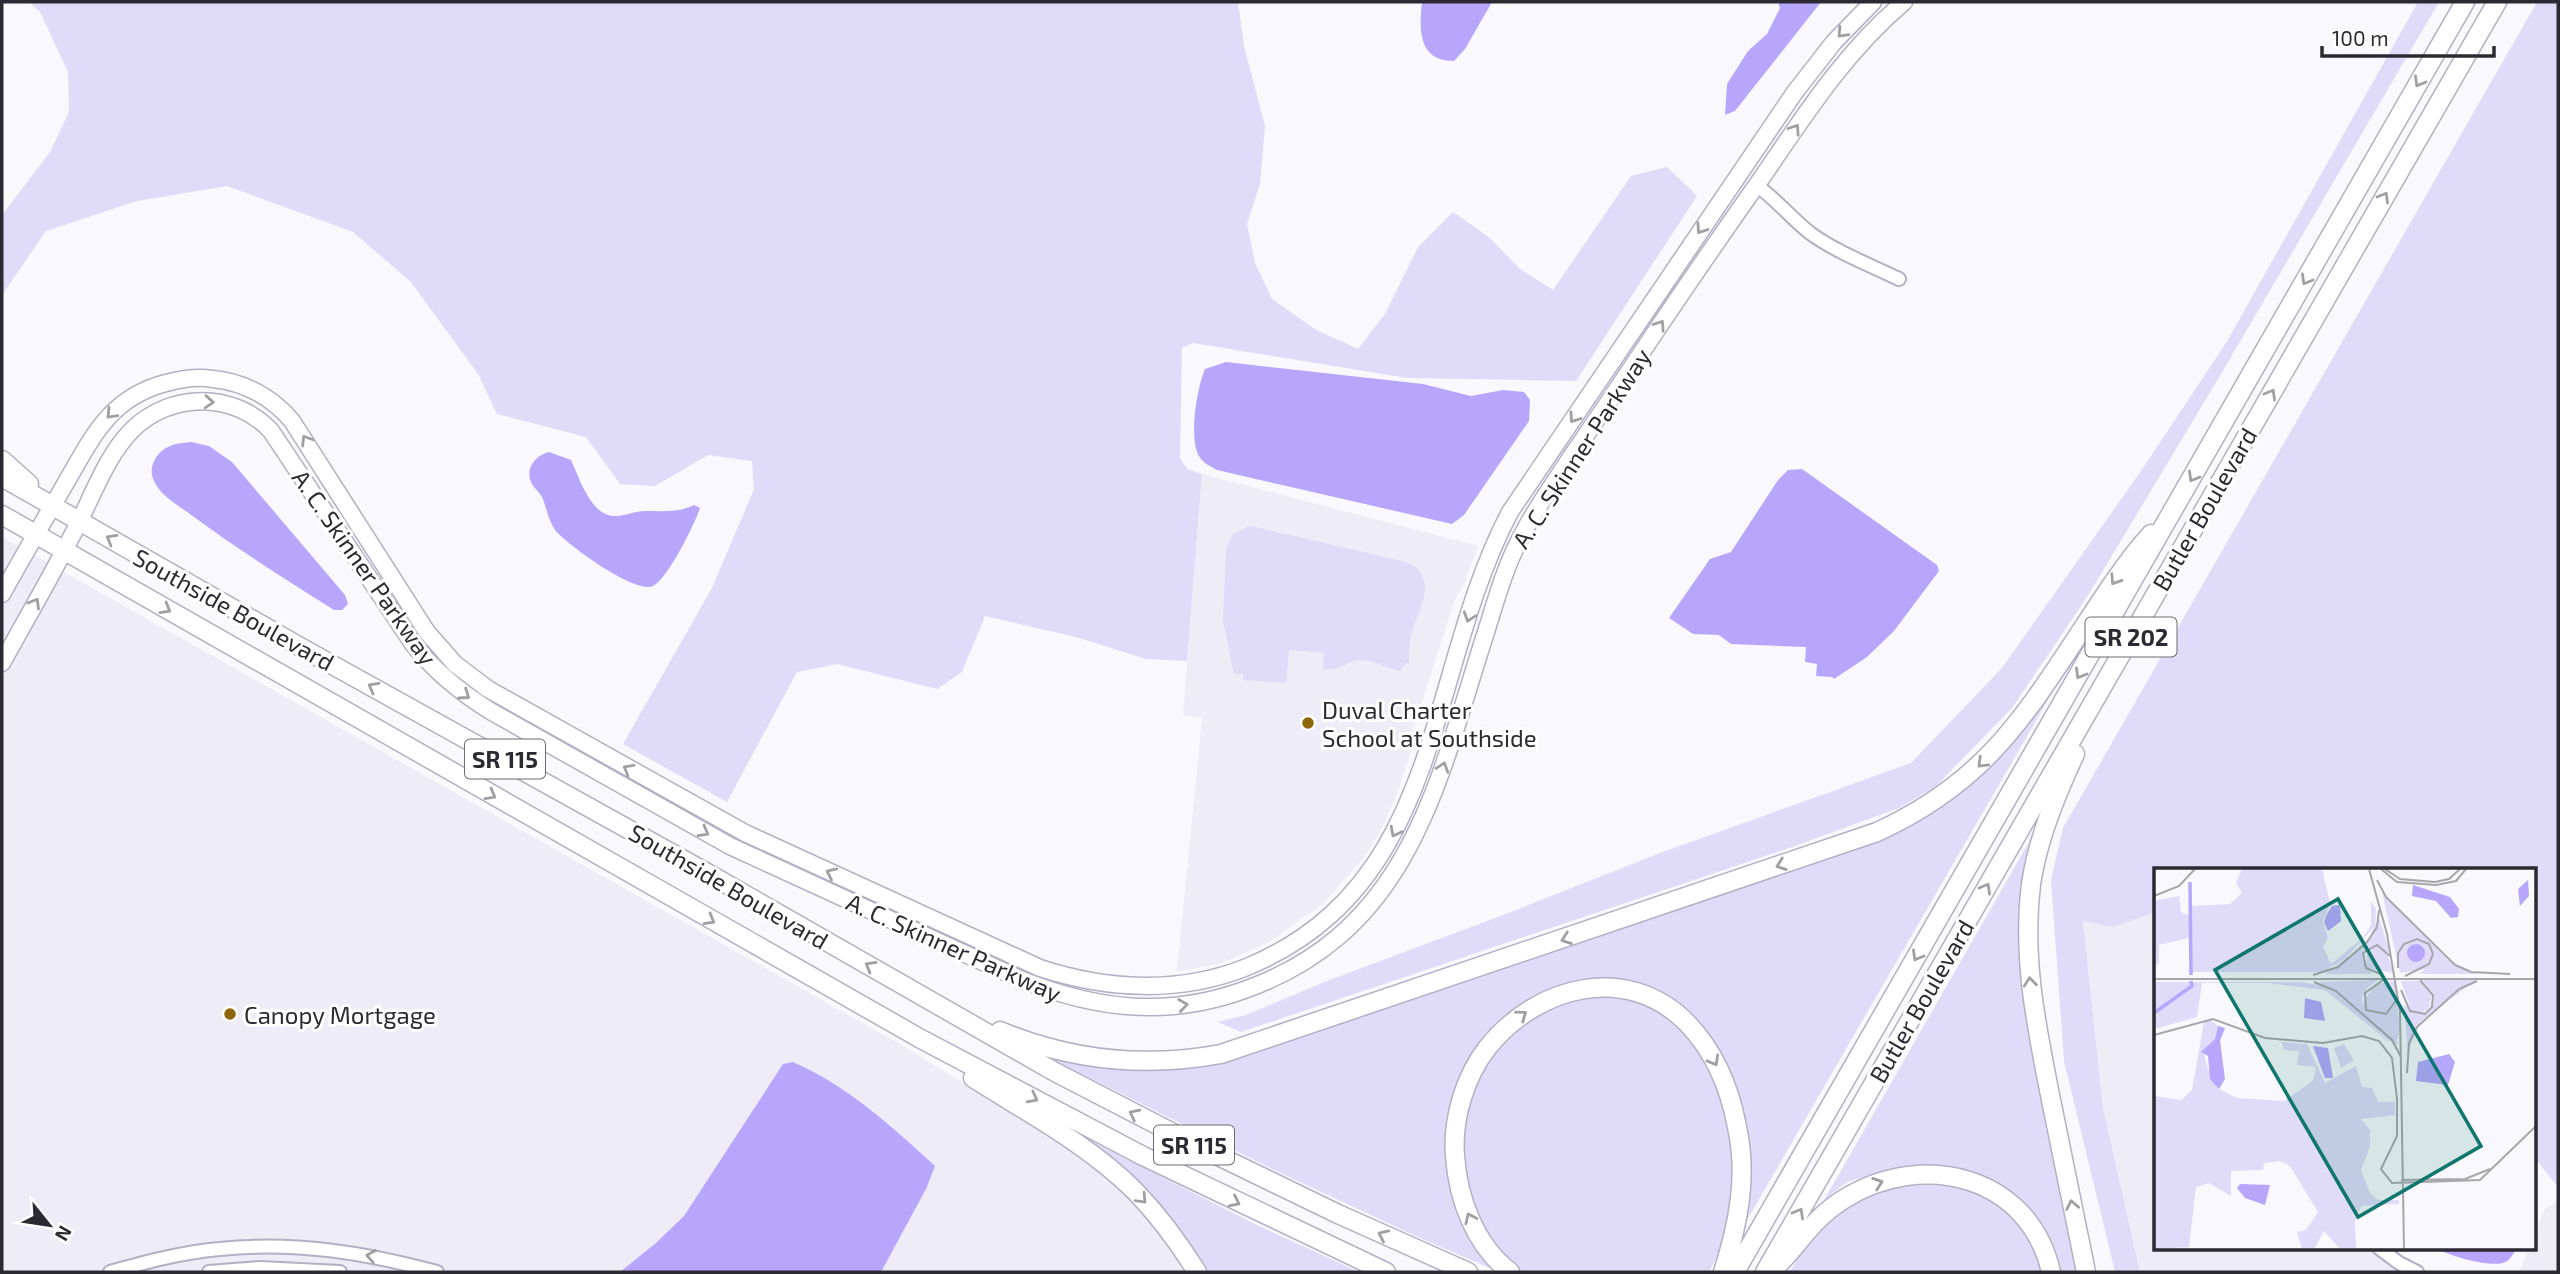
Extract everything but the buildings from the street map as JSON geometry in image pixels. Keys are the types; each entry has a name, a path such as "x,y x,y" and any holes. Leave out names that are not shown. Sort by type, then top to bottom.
{"highway":[{"name":"Butler Boulevard","path":"1735,1272 2465,2"},
{"name":"Butler Boulevard","path":"1765,1272 2497,2"},
{"path":"2,460 52,505"},
{"name":"Southside Boulevard","path":"2,477 930,1000 1018,1053 1149,1122 1348,1218 1468,1272"},
{"path":"930,1000 1025,1042 1065,1053 1134,1062 1197,1059 1244,1048 1877,832 1938,799 1971,773 2001,743 2044,688 2130,557 2175,509"},
{"name":"Southside Boulevard","path":"2,515 864,1008 1143,1156 1386,1272"},
{"path":"2086,1272 2034,1012 2028,963 2029,908 2037,856 2049,814 2122,652"},
{"path":"1510,1272 1490,1252 1480,1237 1459,1187 1455,1138 1465,1090 1484,1052 1508,1024 1541,1002 1577,989 1596,987 1637,993 1670,1010 1701,1040 1721,1073 1737,1126 1742,1170 1738,1219 1723,1272"},
{"path":"864,1008 1101,1161 1150,1207 1197,1272"},
{"path":"1771,1272 1820,1216 1839,1202 1873,1184 1924,1174 1949,1175 1975,1182 2009,1202 2027,1221 2040,1241 2051,1272"}],"main road":[{"name":"A. C. Skinner Parkway","path":"2,594 97,430 111,413 133,395 156,386 197,378 228,381 268,398 292,421 427,632 455,664 488,689 745,834 1021,960 1080,980 1118,986 1154,986 1194,981 1236,971 1291,944 1326,920 1368,876 1387,848 1409,801 1484,569 1510,512 1801,84 1834,42 1873,2"},
{"name":"A. C. Skinner Parkway","path":"2,663 120,446 145,419 170,406 193,401 221,403 241,410 265,425 284,448 414,644 441,676 473,701 730,846 1022,981 1079,1001 1163,1008 1204,1002 1264,983 1318,952 1351,925 1380,895 1404,860 1423,823 1438,783 1502,583 1528,523 1756,185 1838,70 1866,37 1904,2"},
{"path":"1115,1006 1118,986"}],"street":[{"path":"1756,185 1783,205 1811,233 1899,279"},
{"path":"110,1272 181,1255 259,1246 312,1248 385,1258 437,1272"},
{"path":"311,1270 312,1248"},
{"path":"2381,1250 2395,1261 2417,1272"},
{"path":"209,1272 260,1268 340,1272"}],"shaded area":[{"path":"29,2 1238,2 1244,46 1265,126 1260,184 1247,224 1255,263 1272,299 1316,330 1358,349 1385,314 1418,247 1453,212 1490,238 1520,269 1553,290 1631,176 1667,167 1697,196 1576,381 1407,378 1193,343 1182,348 1180,458 1187,469 1202,474 1187,661 1146,659 1076,637 985,616 962,672 937,689 837,664 797,672 727,802 623,744 712,588 754,489 752,461 708,455 655,486 620,484 586,437 497,414 478,374 411,282 353,232 227,186 137,201 46,231 2,295 2,215 50,152 69,112 68,72 40,12"},
{"path":"1422,2 1492,2 1465,49 1454,61 1442,60 1427,50 1421,33"},
{"path":"1778,2 1821,2 1735,111 1725,115 1727,84 1748,51 1767,34 1780,8"},
{"path":"2418,2 2439,2 2087,597 2012,708 1935,787 1899,808 1792,847 1241,1032 1218,1022 1246,1015 1327,981 1660,853 1911,763 2002,668 2141,471 2226,343"},
{"path":"2537,2 2558,2 2558,1187 2536,1160 2536,868 2154,868 2154,913 2113,927 2083,921 2103,1108 2140,1272 2115,1272 2064,1061 2051,880 2063,828"},
{"path":"1226,362 1423,384 1471,396 1503,390 1524,392 1530,400 1529,421 1464,515 1452,524 1217,470 1205,463 1197,452 1194,433 1199,387 1205,369"},
{"path":"191,442 209,446 232,462 345,595 348,604 342,610 334,610 263,565 161,492 152,476 154,460 170,446"},
{"path":"549,452 571,460 591,501 604,513 612,516 641,511 670,511 694,505 700,508 680,551 659,582 644,587 632,583 588,557 556,531 529,474 535,460"},
{"path":"1802,469 1937,565 1939,571 1894,631 1867,657 1834,679 1816,676 1817,664 1805,662 1806,647 1731,644 1719,635 1693,634 1669,618 1710,559 1731,552 1778,480 1788,470"},
{"name":"Duval Charter School at Southside","path":"1202,474 1478,546 1465,582 1455,599 1413,729 1416,735 1399,789 1382,828 1366,855 1323,904 1269,942 1222,963 1177,972 1202,718 1183,715"},
{"path":"1250,526 1406,562 1417,568 1425,585 1422,604 1411,635 1409,663 1400,671 1361,660 1335,669 1323,669 1324,653 1289,650 1286,683 1243,680 1243,674 1234,674 1223,621 1226,549 1233,534"},
{"path":"2,537 905,1047 1070,1150 1118,1184 1164,1234 1188,1272 2,1272"},
{"path":"2048,690 2052,693 1747,1220 1751,1194 1751,1161 1745,1126 1692,1021 1605,982 1493,1033 1448,1153 1499,1272 1272,1169 1050,1058 1051,1055 1158,1066 1934,806"},
{"path":"2033,835 2035,836 2027,856 2023,885 2081,1272 2060,1272 2051,1240 2026,1204 2009,1189 1990,1178 1969,1171 1925,1167 1867,1176 1848,1182 1823,1202"},
{"path":"2154,913 2154,1250 2373,1250 2402,1272 2140,1272 2103,1108 2083,920 2113,927"},
{"path":"1621,993 1668,1015 1699,1046 1731,1119 1736,1174 1725,1241 1709,1272 1519,1272 1495,1248 1471,1207 1457,1149 1469,1095 1502,1037 1566,997"},
{"path":"793,1062 850,1095 935,1166 926,1189 881,1272 620,1272 684,1216 783,1064"},
{"path":"1063,1127 1255,1224 1359,1272 1201,1272"},
{"path":"1939,1183 1979,1195 2006,1211 2026,1236 2044,1272 1790,1272 1812,1235 1844,1208 1888,1189"},
{"path":"2558,1200 2558,1272 2519,1272 2528,1250 2536,1250 2536,1231 2544,1210"},
{"path":"2440,1250 2516,1250 2507,1261 2492,1264"}],"place":[{"name":"Duval Charter School at Southside","path":"1308,723"},
{"name":"Canopy Mortgage","path":"230,1014"}]}
